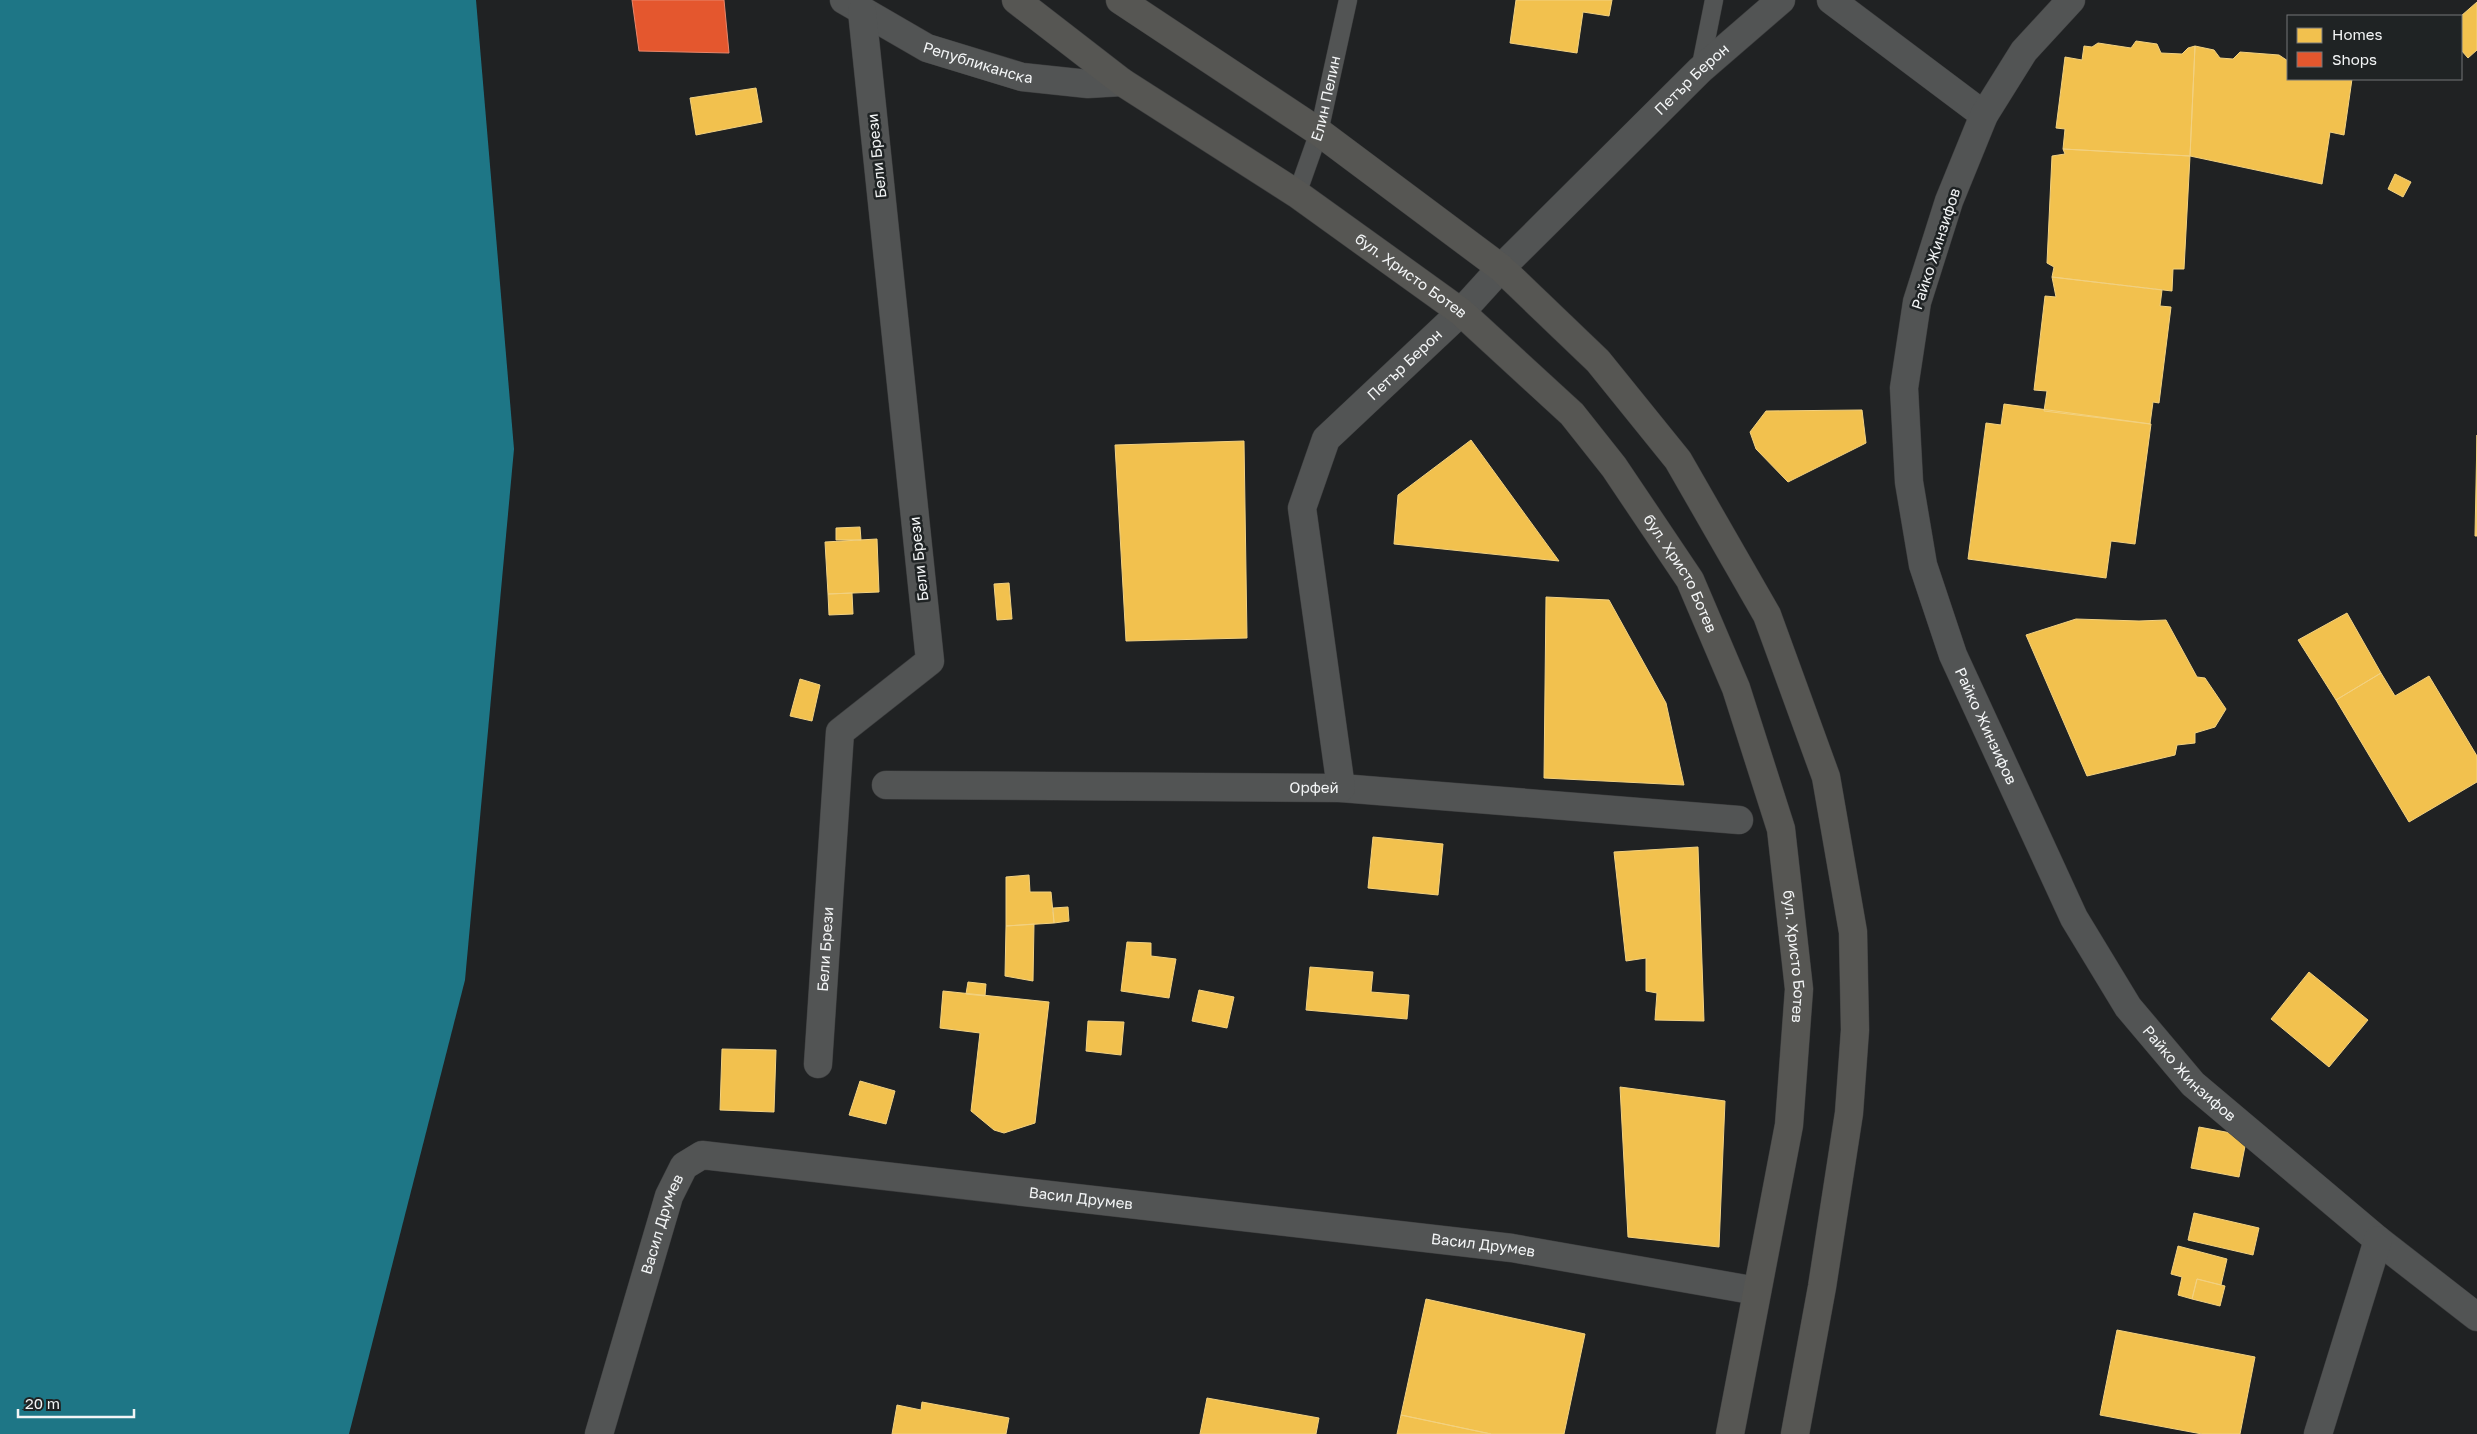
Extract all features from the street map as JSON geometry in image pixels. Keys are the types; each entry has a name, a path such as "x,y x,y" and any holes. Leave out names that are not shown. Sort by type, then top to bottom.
{"main road":[{"name":"бул. Христо Ботев","path":"1016,0 1122,82 1296,194 1460,312 1572,414 1614,467 1690,580 1736,688 1781,829 1799,988 1789,1125 1730,1434"},
{"path":"1120,0 1319,132 1501,268 1598,361 1678,460 1767,615 1826,777 1853,932 1855,1030 1849,1113 1822,1288 1795,1434"}],"street":[{"name":"Петър Берон","path":"1341,788 1302,508 1326,439 1460,312 1501,268 1700,70 1780,0"},
{"path":"1831,0 1984,115"},
{"name":"Райко Жинзифов","path":"2071,0 2024,51 1984,115 1949,202 1916,302 1904,388 1909,482 1923,565 1953,655 2074,918 2128,1008 2193,1084 2378,1240 2477,1316"},
{"name":"Републиканска","path":"853,5 927,48 1022,77 1088,84 1122,82"},
{"name":"Бели Брези","path":"818,1064 840,732 930,661 853,5"},
{"name":"Орфей","path":"886,785 1341,788 1739,820"},
{"name":"Васил Друмев","path":"599,1434 669,1196 684,1166 702,1155 1512,1248 1757,1291"},
{"path":"2318,1434 2378,1240"}],"lane":[{"name":"Елин Пелин","path":"1296,194 1319,132 1348,0"},
{"path":"1700,70 1714,0"}],"water":[{"path":"0,0 476,0 514,449 465,980 349,1434 0,1434"}],"building: Homes":[{"path":"1516,0 1612,0 1609,16 1583,12 1577,53 1510,43"},
{"path":"2477,2 2477,50 2468,58 2462,51 2462,15"},
{"path":"2136,41 2157,44 2161,53 2182,54 2188,48 2195,46 2190,156 2063,149 2065,129 2056,128 2065,57 2082,60 2084,46 2092,47 2098,43 2131,48"},
{"path":"2195,46 2214,50 2220,58 2233,59 2240,52 2279,55 2287,60 2287,80 2352,80 2344,135 2330,132 2322,184 2190,156"},
{"path":"756,88 762,122 696,135 690,98"},
{"path":"2063,149 2190,156 2184,269 2173,269 2172,291 2052,277 2054,267 2047,263 2052,156 2065,154"},
{"path":"2395,174 2411,182 2403,197 2388,189"},
{"path":"2052,277 2162,290 2160,306 2171,307 2159,403 2153,402 2150,424 2044,411 2047,391 2034,390 2045,296 2056,297"},
{"path":"2004,404 2151,424 2135,544 2111,541 2106,578 1968,559 1986,423 2001,425"},
{"path":"1862,410 1866,443 1788,482 1756,449 1750,432 1766,411"},
{"path":"2477,435 2477,536 2475,536"},
{"path":"1471,440 1559,561 1394,544 1398,495"},
{"path":"1244,441 1247,638 1126,641 1115,445"},
{"path":"860,527 861,540 836,540 836,528"},
{"path":"877,539 879,592 828,594 825,542"},
{"path":"1009,583 1012,619 997,620 994,584"},
{"path":"852,593 853,614 829,615 828,594"},
{"path":"1546,597 1609,600 1666,703 1684,785 1544,778"},
{"path":"2347,613 2381,673 2336,700 2298,640"},
{"path":"2076,619 2166,620 2197,677 2205,678 2226,709 2215,727 2195,733 2195,743 2177,745 2175,755 2087,776 2026,635"},
{"path":"2381,673 2395,696 2429,676 2477,756 2477,782 2409,822 2336,700"},
{"path":"800,679 820,685 812,721 790,716"},
{"path":"1373,837 1443,844 1438,895 1368,888"},
{"path":"1698,847 1704,1021 1655,1020 1657,993 1646,991 1646,958 1626,961 1614,852"},
{"path":"1029,875 1030,892 1051,892 1054,923 1006,926 1006,877"},
{"path":"1068,907 1069,921 1054,923 1053,908"},
{"path":"1034,924 1033,981 1005,976 1006,926"},
{"path":"1127,942 1151,943 1151,956 1176,959 1169,998 1121,991"},
{"path":"1310,967 1373,972 1371,992 1409,995 1407,1019 1306,1010"},
{"path":"2309,972 2368,1020 2329,1067 2271,1019"},
{"path":"968,982 986,984 985,996 966,994"},
{"path":"1199,990 1234,997 1227,1028 1192,1021"},
{"path":"943,991 1049,1002 1035,1123 1004,1133 994,1130 971,1111 980,1033 940,1028"},
{"path":"1088,1021 1124,1022 1121,1055 1086,1051"},
{"path":"722,1049 776,1050 774,1112 720,1110"},
{"path":"860,1081 895,1091 886,1124 849,1115"},
{"path":"1620,1087 1725,1101 1719,1247 1628,1237"},
{"path":"2199,1127 2247,1136 2239,1177 2191,1168"},
{"path":"2194,1213 2259,1228 2253,1255 2188,1240"},
{"path":"2178,1246 2227,1259 2221,1285 2197,1279 2192,1299 2178,1295 2182,1277 2171,1274"},
{"path":"2197,1279 2225,1286 2220,1306 2192,1299"},
{"path":"1426,1299 1585,1334 1564,1434 1491,1434 1401,1415"},
{"path":"2117,1330 2255,1357 2240,1434 2202,1434 2100,1415"},
{"path":"1207,1398 1319,1418 1316,1434 1200,1434"},
{"path":"922,1402 1009,1418 1006,1434 892,1434 897,1405 921,1410"},
{"path":"1401,1415 1491,1434 1397,1434"}],"building: Shops":[{"path":"632,0 724,0 729,53 639,51"}]}
